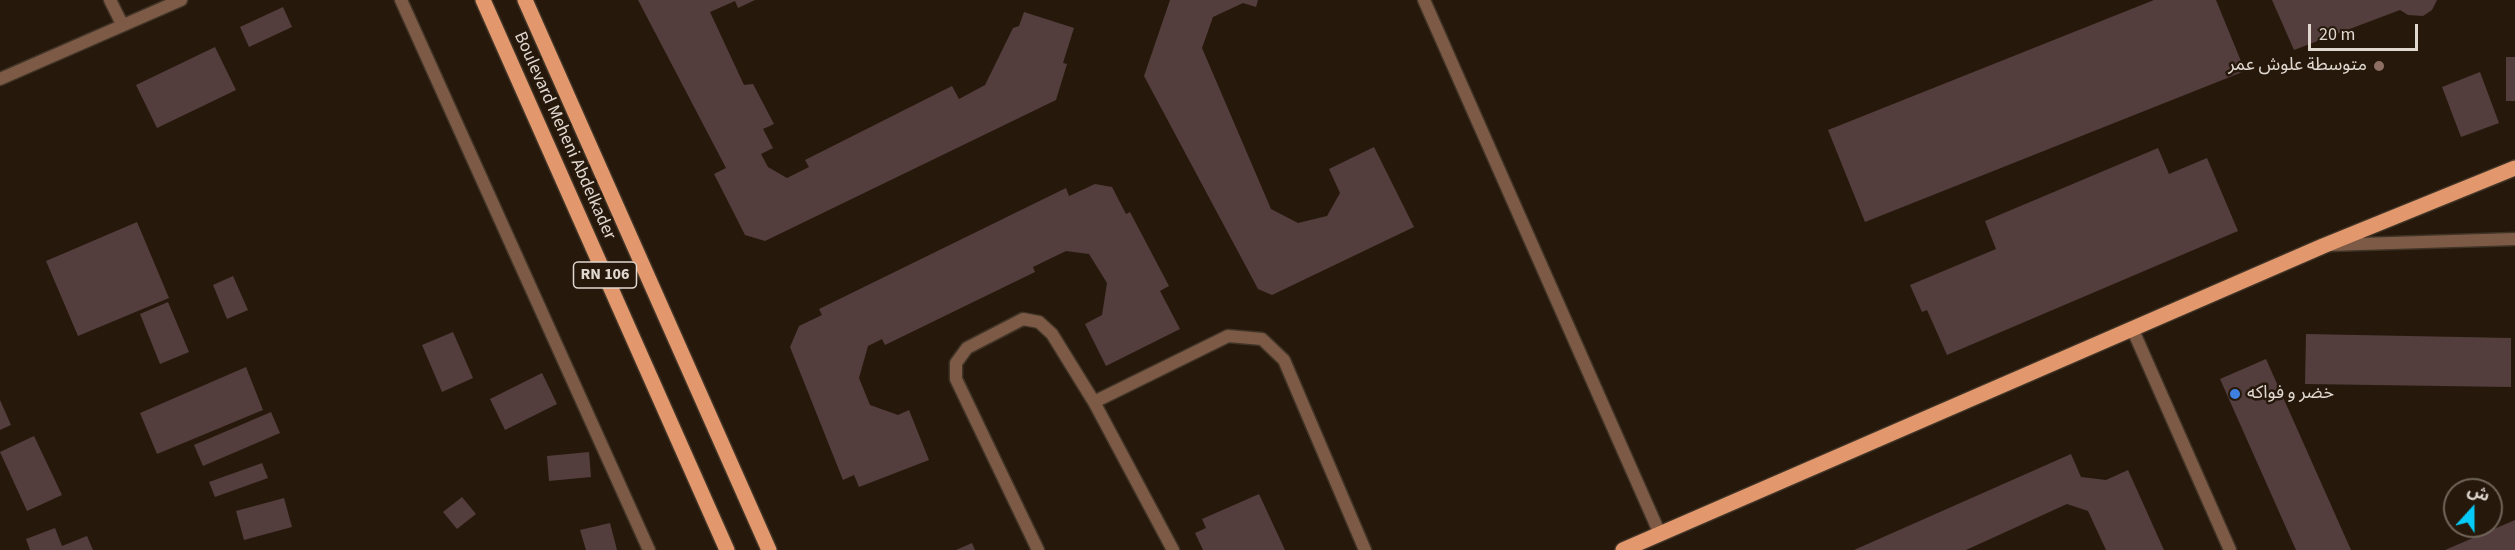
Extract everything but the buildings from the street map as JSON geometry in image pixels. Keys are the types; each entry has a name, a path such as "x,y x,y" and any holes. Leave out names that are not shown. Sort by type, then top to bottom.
{"main road":[{"name":"Boulevard Meheni Abdelkader","path":"483,0 727,550"},
{"name":"Boulevard Meheni Abdelkader","path":"525,0 769,550"},
{"path":"1623,550 2323,246 2515,168"}],"street":[{"path":"110,0 122,24"},
{"path":"0,79 181,0"},
{"path":"401,0 649,550"},
{"path":"1424,0 1660,534"},
{"path":"2323,246 2515,239"},
{"path":"1038,550 956,379 956,363 967,348 1023,319 1039,322 1052,334 1094,402 1173,550"},
{"path":"2132,328 2230,550"},
{"path":"1094,402 1228,336 1262,339 1284,360 1365,550"}],"place":[{"name":"متوسطة علوش عمر","path":"2379,66"},
{"name":"خضر و فواكه","path":"2235,394"}]}
